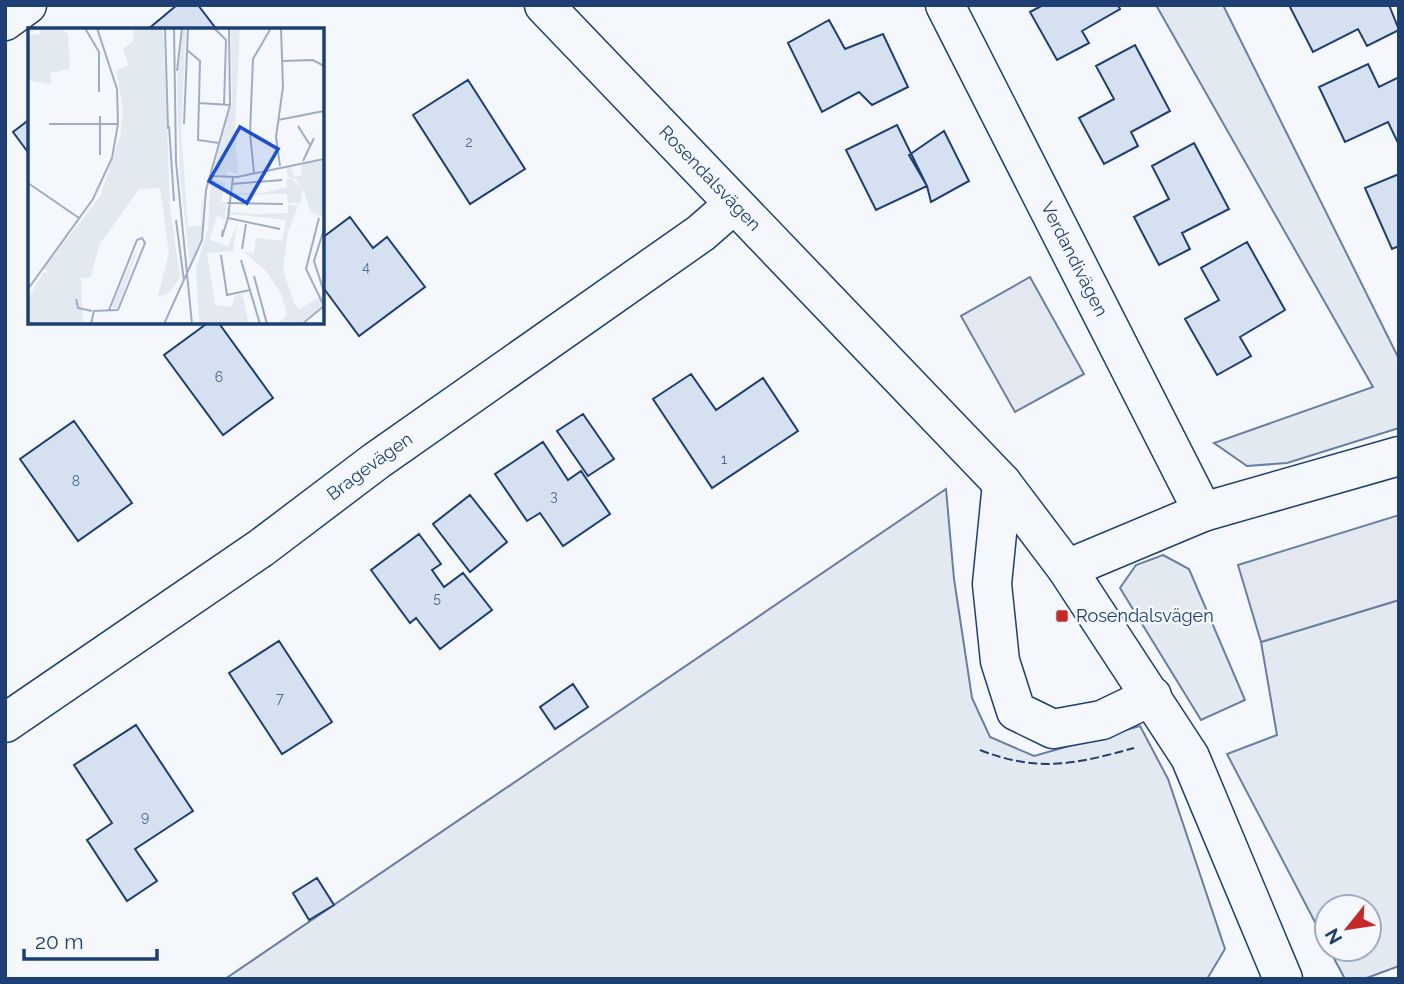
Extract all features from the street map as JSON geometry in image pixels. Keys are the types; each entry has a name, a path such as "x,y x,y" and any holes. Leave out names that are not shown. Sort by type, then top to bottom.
{"street":[{"path":"5,21 27,5"},
{"name":"Rosendalsvägen","path":"544,5 733,205 1002,482 1066,569 1190,757 1283,979"},
{"name":"Verdandivägen","path":"945,5 1203,512"},
{"name":"Bragevägen","path":"5,723 261,548 376,461 701,233 733,205"},
{"path":"1066,569 1203,512 1399,456"},
{"path":"1002,482 992,584 1000,661 1016,712 1053,729 1102,720 1152,696"}],"shaded area":[{"path":"1156,5 1223,5 1399,359 1399,428 1287,463 1247,466 1214,443 1373,387"},
{"path":"1030,277 1084,374 1015,412 961,316"},
{"path":"946,489 954,579 972,698 990,737 1034,756 1140,726 1168,779 1225,949 1207,979 225,979"},
{"path":"1399,515 1399,600 1261,642 1238,565"},
{"path":"1163,555 1189,569 1245,700 1201,720 1120,588 1136,565"},
{"path":"1399,600 1399,966 1364,979 1345,979 1336,963 1383,963 1383,893 1313,893 1313,918 1227,754 1277,735 1261,642"}],"building":[{"path":"177,5 198,5 215,28 149,28"},
{"path":"1043,5 1118,5 1120,9 1082,31 1089,43 1057,60 1030,12"},
{"path":"1289,5 1389,5 1399,30 1367,46 1358,29 1313,52"},
{"path":"829,20 845,49 883,34 908,87 872,105 859,92 822,112 788,43"},
{"path":"1135,45 1170,111 1131,132 1138,146 1104,164 1079,118 1114,99 1096,66"},
{"path":"1368,64 1379,87 1399,77 1399,145 1388,122 1345,142 1319,87"},
{"path":"468,80 525,169 470,204 413,115"},
{"path":"28,121 28,152 13,132"},
{"path":"897,125 927,186 876,210 846,150"},
{"path":"944,131 969,181 931,202 927,186 909,155"},
{"path":"1194,143 1229,209 1182,233 1190,249 1159,265 1134,217 1169,199 1152,166"},
{"path":"1399,174 1399,246 1392,249 1365,188"},
{"path":"350,217 373,248 387,237 425,287 359,336 324,289 324,236"},
{"path":"1247,242 1285,310 1240,337 1251,356 1217,375 1185,319 1219,300 1201,268"},
{"path":"206,324 219,324 273,398 223,435 164,355"},
{"path":"691,374 716,410 763,378 798,431 712,488 653,399"},
{"path":"583,414 614,459 588,476 557,431"},
{"path":"74,421 132,503 78,541 20,459"},
{"path":"543,442 568,480 581,471 610,514 563,546 540,513 527,521 495,474"},
{"path":"470,495 507,542 470,572 433,524"},
{"path":"419,534 441,564 432,570 444,587 463,573 492,610 440,649 416,618 410,623 371,570"},
{"path":"279,641 332,722 282,754 229,673"},
{"path":"573,684 588,707 555,729 540,707"},
{"path":"136,725 193,811 135,849 157,881 127,901 87,840 112,823 74,765"},
{"path":"317,878 334,905 309,920 293,893"}],"fence":[{"path":"980,750 1021,762 1057,764 1134,748"}],"place":[{"name":"Rosendalsvägen","path":"1062,616"}]}
